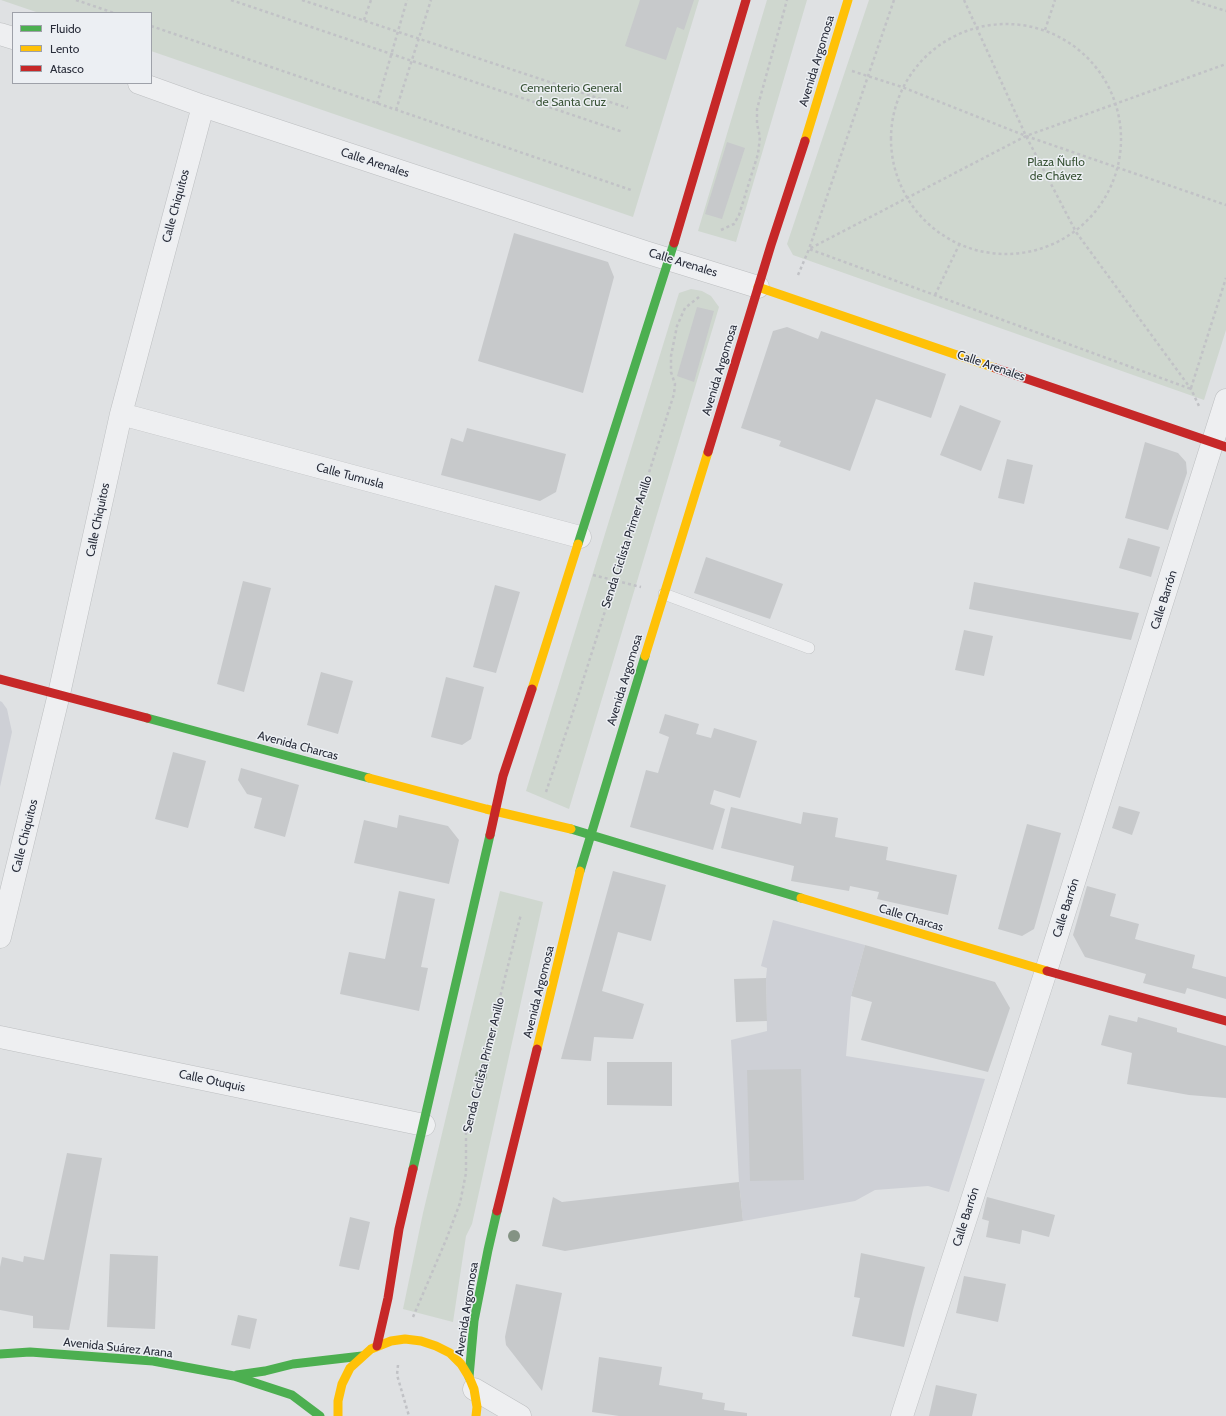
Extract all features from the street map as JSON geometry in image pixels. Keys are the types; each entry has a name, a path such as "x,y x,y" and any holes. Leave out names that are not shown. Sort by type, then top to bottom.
{"main road":[{"path":"377,1346 388,1298 399,1229 476,900 494,810 503,776 571,569 668,259 746,0"},
{"name":"Avenida Argomosa","path":"476,1416 477,1407 472,1383 474,1321 488,1250 584,855 758,287 829,65 848,0"},
{"name":"Calle Arenales","path":"758,287 1220,445"},
{"name":"Avenida Charcas","path":"0,679 452,799 590,834"},
{"path":"491,785 503,776"},
{"path":"452,799 472,795"},
{"name":"Calle Charcas","path":"590,834 1046,971 1226,1021"},
{"path":"338,1416 338,1401 342,1384 350,1368 362,1356 377,1346 391,1341 405,1339 421,1341 436,1346 450,1354 461,1364 472,1383"},
{"name":"Avenida Suárez Arana","path":"0,1354 30,1352 154,1362 234,1376 292,1395 320,1416"},
{"name":"Avenida Suárez Arana","path":"234,1376 265,1371 293,1364 362,1356"}],"street":[{"path":"0,34 12,38"},
{"name":"Calle Arenales","path":"142,84 203,106 668,259 758,287"},
{"name":"Calle Chiquitos","path":"0,936 59,694 121,414 203,106"},
{"name":"Calle Barrón","path":"902,1416 1046,971 1220,445 1226,400"},
{"name":"Calle Tumusla","path":"121,414 580,537"},
{"name":"Calle Otuquis","path":"0,1037 424,1125"},
{"path":"472,1383 520,1416"}],"lane":[{"path":"664,594 809,648"}],"path":[{"path":"76,0 111,12"},
{"path":"231,0 623,132"},
{"path":"302,0 628,108"},
{"path":"364,20 371,0"},
{"path":"377,104 407,0"},
{"path":"396,110 431,0"},
{"path":"721,230 734,224 758,154 760,136 757,124 757,108 787,0"},
{"path":"788,296 808,249 894,0"},
{"path":"964,0 1026,136 1076,232 1191,388"},
{"path":"1045,30 1055,0"},
{"path":"1191,0 1226,11"},
{"path":"1011,23 1045,30 1076,47 1100,72 1116,103 1122,135 1119,167 1110,192 1095,214 1076,232 1049,247 1020,254 989,253 959,245 929,226 906,198 892,162 891,124 902,87 920,60 946,40 976,27 1011,23"},
{"path":"152,26 631,190"},
{"path":"808,249 1026,136 1226,64"},
{"path":"829,65 868,75 1026,136 1226,205"},
{"path":"935,295 959,245"},
{"path":"808,249 1191,388"},
{"path":"1191,388 1226,278"},
{"name":"Senda Ciclista Primer Anillo","path":"546,792 674,394 675,384 671,372 671,356 677,326 685,308 699,297"},
{"path":"571,569 664,594"},
{"name":"Senda Ciclista Primer Anillo","path":"417,1306 446,1240 460,1203 466,1172 466,1132 521,914"}],"shaded area":[{"path":"0,701 7,709 12,732 0,787"},
{"path":"773,920 865,945 851,996 846,1056 985,1079 949,1192 928,1186 875,1190 855,1201 743,1221 739,1182 731,1040 767,1031 767,968 761,966"}],"green space":[{"name":"Cementerio General de Santa Cruz","path":"1,0 699,0 633,217 152,51 152,12 36,12"},
{"path":"767,0 807,0 736,242 698,231"},
{"name":"Plaza Ñuflo de Chávez","path":"869,0 1226,0 1226,330 1204,400 793,255 787,244"},
{"path":"691,289 702,291 711,296 719,307 569,809 526,791 679,293"},
{"path":"500,891 543,902 472,1224 466,1236 453,1322 403,1309 423,1213"}],"building":[{"path":"640,0 694,0 684,30 677,27 666,60 625,46"},
{"path":"727,142 745,148 722,219 705,214"},
{"path":"514,233 608,262 614,277 583,393 478,361"},
{"path":"697,307 714,311 694,382 677,376"},
{"path":"787,327 818,339 821,331 946,374 931,418 876,399 850,471 779,446 781,441 741,428 773,331"},
{"path":"960,405 1001,421 981,471 940,455"},
{"path":"467,428 566,454 556,492 540,501 441,475 451,438 463,442"},
{"path":"1145,442 1178,453 1186,462 1187,473 1168,530 1125,518"},
{"path":"1007,459 1033,465 1024,504 998,498"},
{"path":"1128,538 1160,547 1151,577 1119,568"},
{"path":"706,557 783,584 770,619 694,593"},
{"path":"243,581 271,588 244,692 217,684"},
{"path":"974,582 1139,613 1131,640 969,609"},
{"path":"495,585 520,592 496,673 473,667"},
{"path":"964,630 993,636 984,676 955,670"},
{"path":"321,672 353,681 338,734 307,725"},
{"path":"446,677 484,687 471,739 462,745 431,737"},
{"path":"665,714 699,724 696,734 711,738 714,728 757,741 740,798 714,790 710,804 725,809 713,850 630,827 646,770 658,773 669,737 659,733"},
{"path":"173,752 206,761 188,828 155,819"},
{"path":"241,768 299,785 285,837 254,828 262,798 247,794 238,780"},
{"path":"1119,806 1140,812 1132,835 1112,828"},
{"path":"731,807 801,824 803,812 838,818 835,837 888,847 886,860 957,875 948,915 877,899 879,892 850,886 849,891 791,881 794,866 721,848"},
{"path":"399,815 448,826 459,840 449,884 354,863 364,820 397,828"},
{"path":"1027,824 1061,833 1034,929 1022,936 998,929"},
{"path":"613,871 666,885 651,941 618,932 602,991 644,1004 633,1039 594,1037 591,1061 561,1059"},
{"path":"1087,886 1116,894 1110,916 1139,924 1135,939 1195,955 1192,968 1226,977 1226,999 1187,988 1185,994 1143,983 1146,974 1085,957 1073,935"},
{"path":"399,891 435,899 421,967 428,968 419,1011 340,994 349,952 385,959"},
{"path":"865,945 995,982 1010,1008 988,1072 861,1040 872,1002 851,996"},
{"path":"766,978 767,1021 736,1022 734,979"},
{"path":"1109,1015 1137,1022 1138,1017 1177,1028 1177,1032 1226,1046 1226,1098 1189,1095 1127,1084 1132,1053 1101,1045"},
{"path":"607,1062 672,1062 672,1106 607,1105"},
{"path":"801,1069 804,1180 750,1181 747,1070"},
{"path":"67,1153 102,1158 69,1330 33,1328 33,1316 0,1310 0,1267 2,1257 23,1262 24,1256 44,1260"},
{"path":"739,1182 743,1221 565,1251 542,1246 553,1197 562,1202"},
{"path":"987,1197 1055,1215 1049,1237 1022,1230 1020,1244 986,1237 989,1221 982,1219"},
{"path":"350,1217 370,1222 359,1270 339,1266"},
{"path":"861,1253 925,1267 904,1347 852,1336 860,1298 854,1297"},
{"path":"110,1254 158,1256 155,1329 107,1327"},
{"path":"964,1276 1006,1284 998,1322 956,1313"},
{"path":"516,1284 562,1293 542,1391 506,1345 505,1337"},
{"path":"238,1315 257,1319 250,1349 231,1345"},
{"path":"599,1357 662,1367 659,1385 703,1393 702,1399 725,1403 724,1410 747,1413 747,1416 619,1416 592,1412"},
{"path":"936,1385 977,1394 972,1416 929,1416"}],"traffic: fast":[{"path":"578,544 674,243"},
{"path":"580,871 645,656"},
{"path":"147,718 369,778"},
{"path":"571,829 801,898"},
{"path":"413,1169 490,835"},
{"path":"469,1377 474,1321 497,1211"},
{"path":"0,1354 30,1352 153,1361 234,1376 292,1395 320,1416"},
{"path":"237,1375 265,1371 293,1364 362,1356"}],"traffic: slow":[{"path":"805,141 848,0"},
{"path":"758,287 995,368"},
{"path":"645,656 708,452"},
{"path":"532,689 578,544"},
{"path":"369,778 486,809 571,829"},
{"path":"537,1049 580,871"},
{"path":"801,898 1047,971"},
{"path":"338,1416 338,1401 342,1384 350,1368 371,1349 391,1341 405,1339 421,1341 436,1346 450,1353 461,1364 474,1389 477,1407 476,1416"}],"traffic: jam":[{"path":"674,243 746,0"},
{"path":"708,452 771,245 805,141"},
{"path":"995,368 1226,447"},
{"path":"0,679 147,718"},
{"path":"490,835 503,776 532,689"},
{"path":"1047,971 1226,1021"},
{"path":"497,1211 537,1049"},
{"path":"377,1346 388,1298 399,1229 413,1169"}]}
